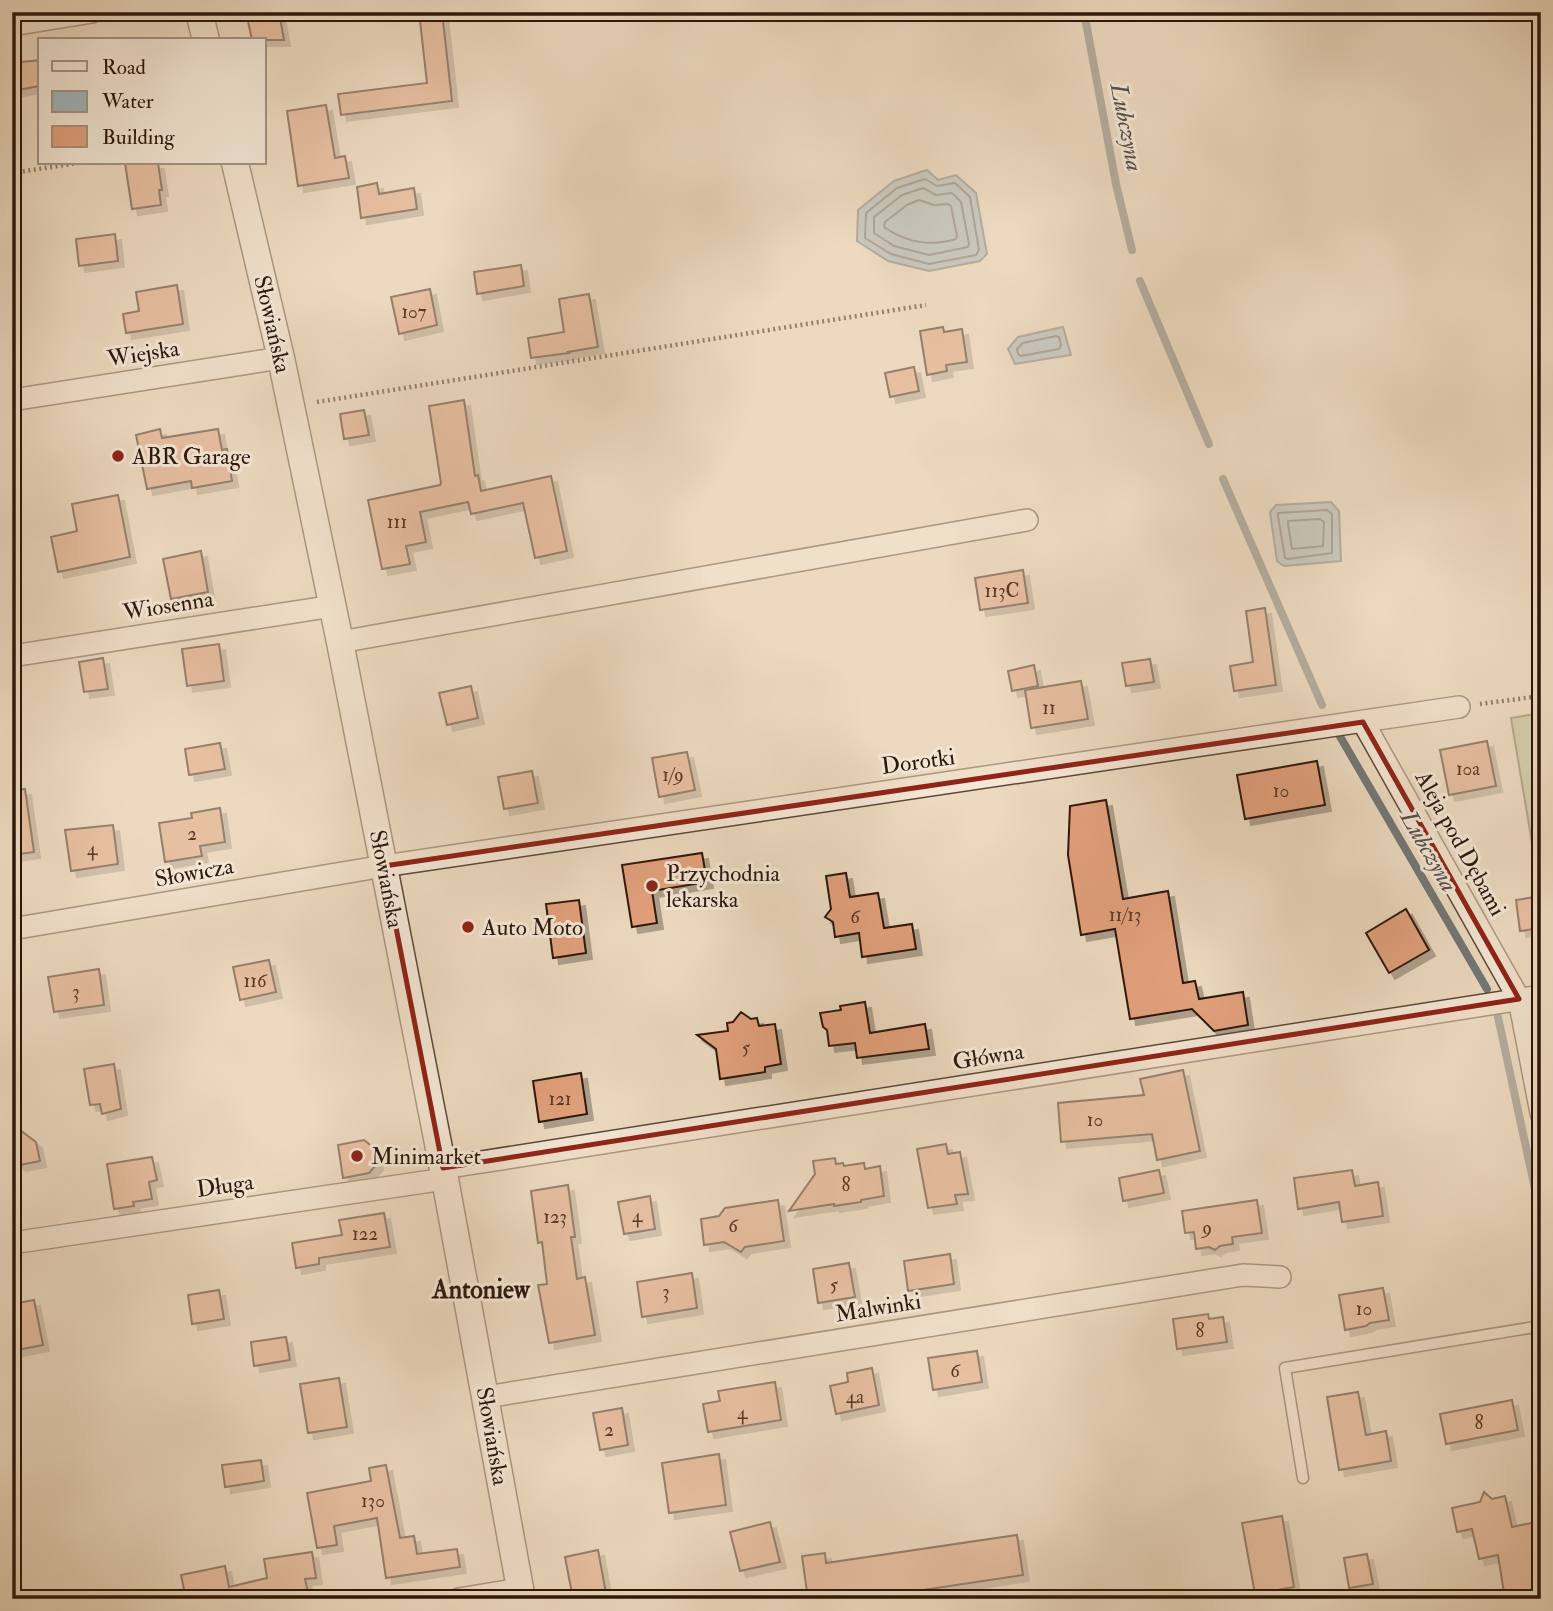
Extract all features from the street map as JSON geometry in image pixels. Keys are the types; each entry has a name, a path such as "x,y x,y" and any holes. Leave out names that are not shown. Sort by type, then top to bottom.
{"street":[{"path":"12,25 92,12"},
{"path":"199,12 206,38"},
{"name":"Słowiańska","path":"235,164 292,406 333,606 444,1173 521,1594"},
{"name":"Wiejska","path":"12,400 281,358"},
{"path":"340,642 1027,520"},
{"name":"Wiosenna","path":"12,656 333,606"},
{"name":"Dorotki","path":"384,866 1459,707"},
{"name":"Aleja pod Dębami","path":"1363,722 1519,999 1541,1113"},
{"name":"Słowicza","path":"12,929 384,866"},
{"name":"Główna","path":"444,1173 1541,996"},
{"name":"Długa","path":"12,1243 444,1173"},
{"name":"Malwinki","path":"486,1397 1243,1275 1280,1277"},
{"path":"459,1599 521,1594"}],"lane":[{"path":"1303,1478 1285,1368 1541,1326"}],"path":[{"path":"12,173 71,164"},
{"path":"292,406 926,305"},
{"path":"1459,707 1541,696"}],"highlighted area":[{"path":"1363,722 1519,999 443,1168 384,866"}],"green space":[{"path":"1541,713 1541,842 1532,843 1511,718"}],"water":[{"path":"927,170 938,180 956,175 976,193 987,254 980,261 929,271 888,261 857,241 858,210 894,181"},
{"path":"1063,327 1071,355 1015,364 1008,349 1018,337"},
{"path":"1331,502 1339,511 1341,561 1284,566 1277,561 1270,512 1276,505"}],"building":[{"path":"246,12 279,12 284,40 252,38"},
{"path":"419,12 442,12 452,101 341,115 338,94 427,83"},
{"path":"38,60 38,86 12,91 12,63"},
{"path":"326,105 335,158 345,156 349,178 298,186 287,111"},
{"path":"125,164 158,164 161,205 132,209"},
{"path":"377,183 379,194 414,188 417,209 361,218 357,187"},
{"path":"115,234 118,261 79,266 76,239"},
{"path":"521,265 524,286 477,294 474,272"},
{"path":"177,285 183,324 126,333 123,314 139,311 136,292"},
{"path":"430,289 437,325 399,334 391,297"},
{"path":"589,294 598,347 531,358 528,338 564,332 559,299"},
{"path":"943,327 944,332 962,329 967,362 946,365 947,371 927,375 920,331"},
{"path":"914,367 919,391 890,397 885,373"},
{"path":"464,400 475,476 478,475 481,491 551,476 567,551 535,558 523,503 471,514 468,502 420,512 426,542 406,546 410,564 382,569 368,500 440,485 429,406"},
{"path":"364,410 369,435 344,439 340,414"},
{"path":"160,429 162,438 218,429 222,450 227,449 232,481 192,488 191,481 147,489 136,435"},
{"path":"118,495 130,557 58,572 51,537 77,531 72,504"},
{"path":"201,551 208,592 171,599 163,559"},
{"path":"1023,570 1028,603 980,610 975,578"},
{"path":"1265,608 1276,685 1234,691 1230,666 1253,662 1246,611"},
{"path":"219,644 224,681 187,686 182,649"},
{"path":"103,658 108,689 84,692 79,662"},
{"path":"1150,659 1154,682 1126,686 1122,663"},
{"path":"1034,665 1038,686 1012,691 1008,671"},
{"path":"1081,681 1088,719 1031,728 1025,690"},
{"path":"471,686 478,718 447,725 439,693"},
{"path":"1487,741 1496,786 1449,795 1440,750"},
{"path":"220,743 225,769 189,775 185,749"},
{"path":"687,752 695,790 659,797 652,758"},
{"path":"1317,761 1325,805 1245,819 1237,775"},
{"path":"532,771 538,803 504,809 498,777"},
{"path":"25,789 34,852 12,855 12,790"},
{"path":"1106,800 1123,899 1168,891 1183,983 1195,981 1199,999 1243,992 1248,1025 1214,1031 1192,1009 1130,1019 1115,929 1081,935 1068,855 1070,806"},
{"path":"220,808 225,842 200,846 202,856 165,862 159,823 192,818 191,813"},
{"path":"113,825 118,864 71,871 65,830"},
{"name":"Przychodnia lekarska","path":"702,853 707,882 652,891 657,923 632,927 622,865"},
{"path":"846,873 850,897 878,893 884,928 912,924 916,949 862,957 859,933 835,937 833,922 825,917 831,909 826,876"},
{"path":"1541,896 1541,928 1520,931 1516,900"},
{"path":"579,900 586,953 553,958 546,904"},
{"path":"1406,909 1429,950 1389,973 1366,933"},
{"path":"269,960 276,992 240,1000 233,967"},
{"path":"99,969 104,1005 54,1012 48,977"},
{"path":"865,1002 870,1033 925,1024 929,1049 857,1058 855,1043 829,1046 827,1030 823,1027 820,1013"},
{"path":"741,1012 751,1019 757,1018 759,1026 775,1024 781,1064 765,1067 765,1072 720,1079 716,1049 697,1035 728,1031 727,1023 733,1022"},
{"path":"114,1064 121,1109 102,1114 100,1104 90,1105 84,1069"},
{"path":"1183,1070 1200,1151 1157,1160 1152,1134 1061,1142 1058,1103 1144,1095 1140,1079"},
{"path":"581,1073 587,1114 539,1122 533,1081"},
{"path":"12,1124 36,1142 40,1161 20,1165 12,1159"},
{"name":"Minimarket","path":"364,1140 374,1148 377,1164 369,1173 343,1178 338,1145"},
{"path":"946,1144 948,1154 960,1152 968,1194 955,1195 957,1204 928,1208 917,1149"},
{"path":"152,1157 157,1180 149,1182 152,1199 133,1202 134,1206 114,1209 107,1164"},
{"path":"835,1158 836,1164 843,1163 844,1166 864,1163 865,1169 880,1166 884,1196 861,1202 789,1211 815,1174 813,1161"},
{"path":"1159,1170 1164,1193 1123,1201 1119,1178"},
{"path":"1352,1170 1355,1186 1378,1182 1383,1216 1342,1222 1339,1202 1298,1209 1294,1178"},
{"path":"568,1185 577,1279 585,1277 595,1335 549,1343 538,1285 547,1284 542,1242 538,1243 531,1191"},
{"path":"650,1196 655,1229 624,1234 618,1202"},
{"path":"778,1200 784,1241 745,1247 741,1252 724,1242 704,1245 701,1219 719,1216 725,1208"},
{"path":"1257,1200 1262,1233 1232,1237 1233,1244 1220,1246 1215,1250 1209,1247 1196,1249 1194,1232 1185,1233 1182,1211"},
{"path":"384,1213 390,1247 319,1258 319,1264 296,1268 292,1243 342,1235 339,1220"},
{"path":"950,1254 954,1284 908,1291 904,1261"},
{"path":"849,1263 855,1297 818,1303 813,1269"},
{"path":"692,1273 697,1308 642,1317 637,1282"},
{"path":"1383,1288 1389,1320 1345,1330 1339,1295"},
{"path":"219,1290 224,1319 192,1324 188,1295"},
{"path":"34,1300 43,1345 12,1351 12,1304"},
{"path":"1208,1314 1209,1319 1223,1317 1227,1342 1177,1349 1173,1319"},
{"path":"286,1337 290,1360 254,1366 251,1342"},
{"path":"977,1351 982,1382 933,1390 928,1358"},
{"path":"872,1368 879,1405 836,1414 830,1386 848,1382 847,1373"},
{"path":"339,1378 347,1427 308,1433 300,1384"},
{"path":"775,1382 781,1420 708,1432 703,1404 720,1401 718,1391"},
{"path":"1358,1392 1366,1435 1386,1431 1391,1461 1339,1470 1327,1397"},
{"path":"1512,1400 1518,1430 1446,1444 1440,1414"},
{"path":"622,1408 628,1445 600,1450 593,1413"},
{"path":"719,1454 726,1505 669,1513 662,1463"},
{"path":"261,1460 264,1481 225,1487 222,1465"},
{"path":"386,1465 400,1538 414,1536 417,1554 457,1549 460,1567 386,1578 377,1518 334,1526 337,1545 317,1548 307,1493 371,1481 369,1468"},
{"path":"1484,1492 1492,1499 1505,1496 1512,1527 1541,1521 1541,1599 1505,1599 1498,1555 1479,1559 1472,1529 1457,1532 1452,1508 1480,1502"},
{"path":"1282,1516 1294,1587 1255,1594 1242,1523"},
{"path":"770,1522 780,1562 740,1571 730,1532"},
{"path":"1017,1535 1023,1575 863,1599 808,1599 802,1556 825,1553 826,1563"},
{"path":"598,1550 607,1599 573,1599 565,1557"},
{"path":"312,1552 316,1578 305,1579 308,1593 272,1599 186,1599 181,1575 225,1566 229,1587 267,1578 264,1559"},
{"path":"1367,1554 1373,1584 1349,1588 1344,1558"}],"waterway":[{"name":"Lubczyna","path":"1084,12 1116,184 1132,250"},
{"name":"Lubczyna","path":"1140,281 1209,444"},
{"name":"Lubczyna","path":"1223,479 1322,705"},
{"name":"Lubczyna","path":"1338,733 1487,989"},
{"name":"Lubczyna","path":"1498,1017 1541,1217"}],"place":[{"name":"ABR Garage","path":"118,456"},
{"name":"Przychodnia lekarska","path":"652,886"},
{"name":"Auto Moto","path":"468,927"},
{"name":"Minimarket","path":"357,1156"}],"district":[{"name":"Antoniew","path":"481,1289"}]}
